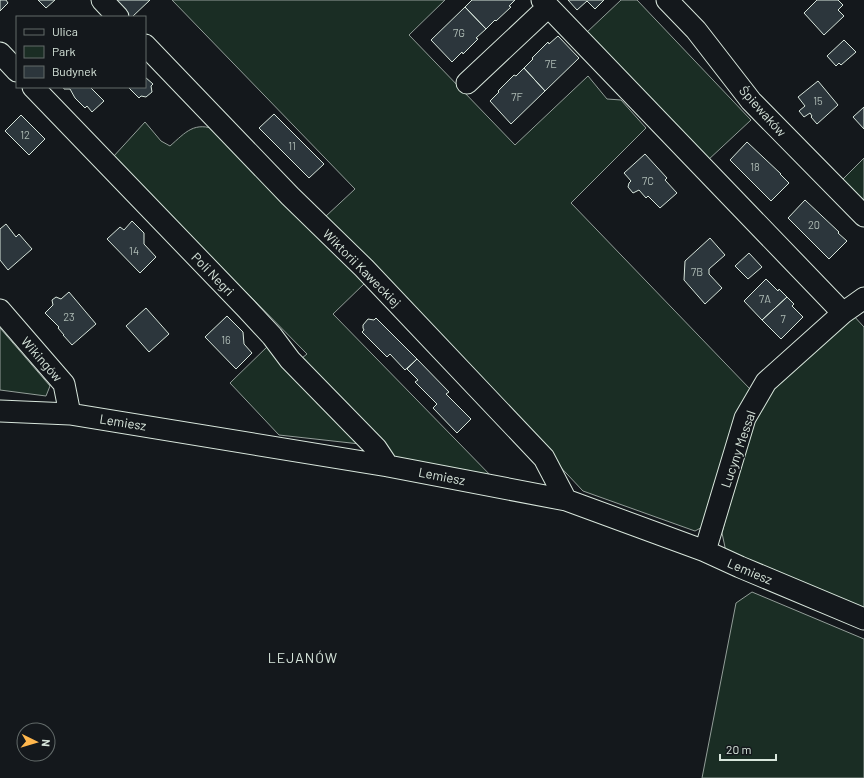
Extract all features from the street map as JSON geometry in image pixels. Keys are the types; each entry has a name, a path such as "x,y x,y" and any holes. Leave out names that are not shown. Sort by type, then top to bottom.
{"street":[{"path":"102,0 117,16"},
{"name":"Śpiewaków","path":"667,0 696,30 751,101 864,216"},
{"path":"467,83 545,3 843,313"},
{"name":"Wiktorii Kaweckiej","path":"146,46 290,196 364,268 544,458 566,500"},
{"path":"0,53 16,70"},
{"name":"Poli Negri","path":"34,88 272,336 290,360 376,448 388,466"},
{"name":"Lucyny Messal","path":"706,552 745,418 766,382 843,313 864,298"},
{"name":"Wikingów","path":"0,310 64,384 70,414"},
{"name":"Lemiesz","path":"0,411 70,414 388,466 566,500 706,552 864,619"}],"green space":[{"path":"172,0 445,0 409,35 515,145 588,76 607,99 621,100 646,128 571,203 750,389 708,524 695,531 583,491 325,217 355,189"},
{"path":"621,0 637,0 751,120 707,161 586,33"},
{"path":"145,122 161,141 170,146 186,132 196,127 217,130 366,282 333,314 496,481 395,461 302,365 302,358 307,354 113,157"},
{"path":"864,158 864,202 842,180"},
{"path":"852,314 864,327 864,610 726,552 722,533 739,466 752,428 773,384"},
{"path":"0,328 50,386 46,396 0,390"},
{"path":"270,344 360,444 279,435 230,383"},
{"path":"752,592 864,639 864,778 702,778 736,603"}],"building":[{"path":"0,0 6,0 8,3 0,11"},
{"path":"38,0 55,0 46,8"},
{"path":"109,0 150,0 133,16 125,16"},
{"path":"472,0 515,0 509,6 511,7 486,29 465,7"},
{"path":"568,0 604,0 595,9 587,1 577,10"},
{"path":"817,0 838,0 843,5 838,10 844,16 824,35 804,13"},
{"path":"465,7 486,29 476,38 478,39 463,54 462,52 452,62 431,40"},
{"path":"558,36 579,58 545,91 524,68 548,42 549,44"},
{"path":"844,40 856,52 841,65 839,63 836,66 827,56"},
{"path":"524,68 545,91 511,124 490,101 514,75 516,76"},
{"path":"146,78 153,84 151,86 152,92 146,97 141,96 139,98 129,88 146,88"},
{"path":"818,81 838,105 817,124 811,117 812,116 810,113 804,117 799,111 805,106 798,97"},
{"path":"91,88 104,101 92,112 87,106 85,108 75,98 70,89 64,89"},
{"path":"864,107 864,129 853,117"},
{"path":"274,114 324,164 309,178 259,128"},
{"path":"21,115 45,139 29,155 5,131"},
{"path":"747,142 789,183 771,201 730,160"},
{"path":"645,154 667,178 665,180 677,193 660,208 648,196 646,198 639,190 633,193 628,187 631,181 624,173"},
{"path":"805,200 847,241 829,259 788,218"},
{"path":"132,221 144,233 144,244 156,257 140,273 107,239 120,227 124,230"},
{"path":"6,224 16,237 19,234 32,249 8,270 0,260 0,229"},
{"path":"710,238 725,255 709,269 709,274 722,288 705,304 684,280 685,261"},
{"path":"749,253 762,267 748,279 735,266"},
{"path":"766,279 778,291 779,289 787,297 762,320 744,301"},
{"path":"69,292 96,324 72,345 63,335 58,328 59,327 45,313 53,305 52,300 56,297 61,299"},
{"path":"787,297 794,304 792,306 803,317 781,339 762,320"},
{"path":"146,308 169,334 149,352 126,326"},
{"path":"227,316 243,332 244,344 252,353 236,369 205,337"},
{"path":"376,318 417,359 405,370 390,354 387,357 362,332 364,330 363,325 368,319 374,320"},
{"path":"417,359 449,392 446,394 471,419 457,433 433,408 437,404 415,382 418,380 407,369"}],"district":[{"name":"LEJANÓW","path":"303,658"}]}
